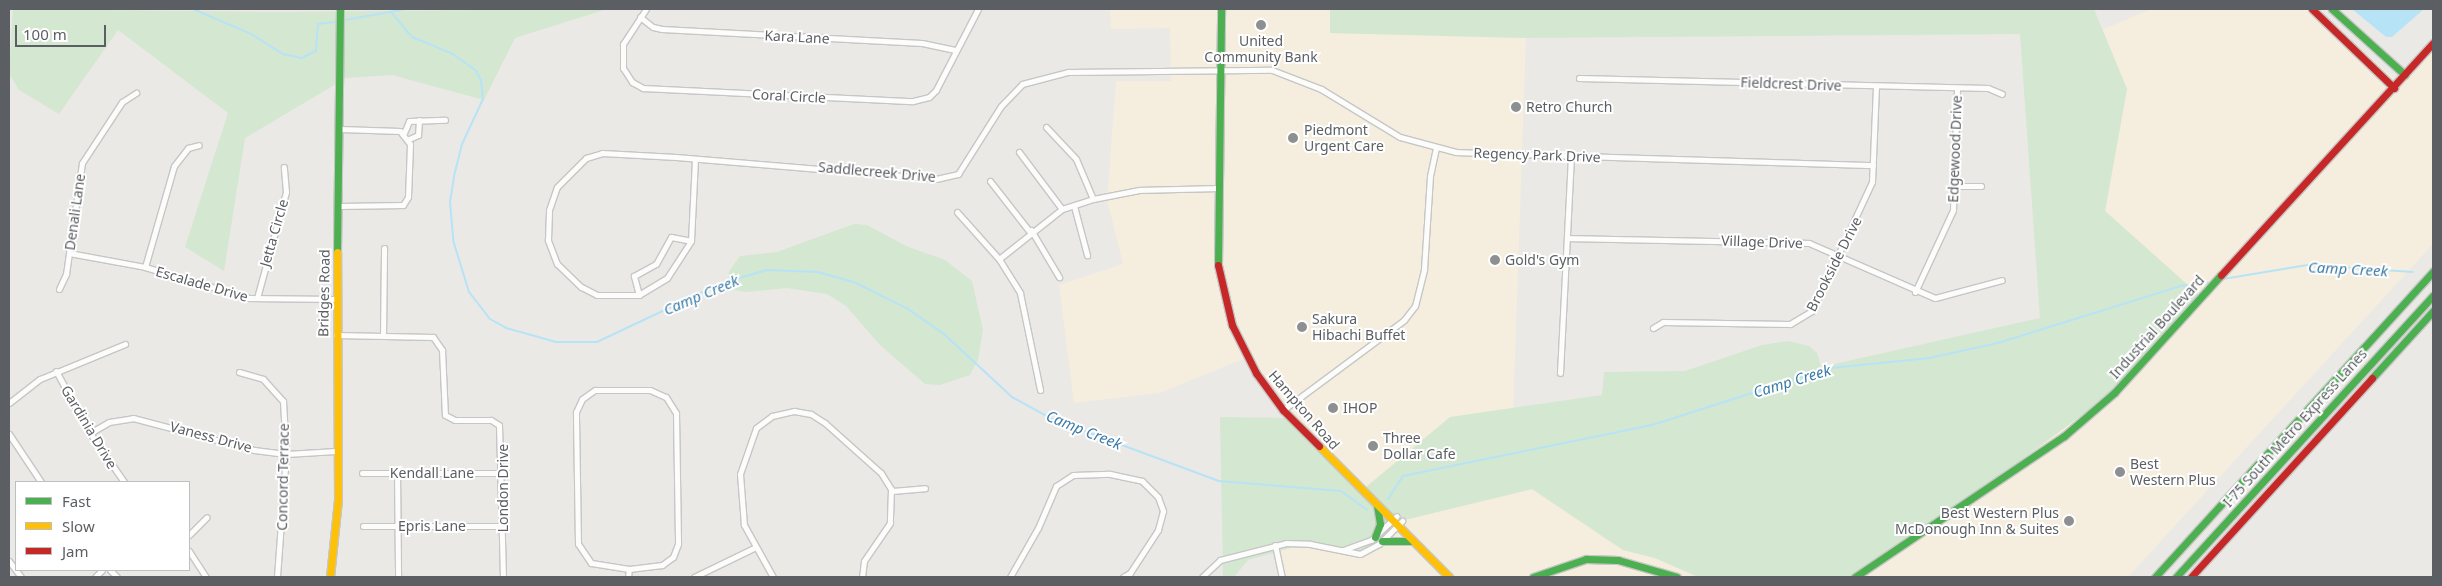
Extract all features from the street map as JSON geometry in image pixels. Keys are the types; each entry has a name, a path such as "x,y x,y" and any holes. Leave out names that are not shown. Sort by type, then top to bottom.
{"main road":[{"name":"Bridges Road","path":"330,577 337,515 336,299 339,206 340,9"},
{"name":"Hampton Road","path":"1221,9 1217,260 1226,311 1244,354 1283,410 1377,506 1397,521 1413,541 1449,577"},
{"path":"2312,9 2394,88"},
{"path":"2332,9 2405,75"},
{"name":"Industrial Boulevard","path":"1855,577 2064,436 2114,393 2433,43"},
{"path":"2154,577 2433,272"},
{"name":"I-75 South Metro Express Lanes","path":"2176,577 2433,296"},
{"path":"2191,577 2433,311"},
{"path":"1377,506 1380,524 1378,539 1413,541"},
{"path":"2199,577 2245,517"},
{"path":"1533,577 1586,559 1618,560 1677,577"}],"street":[{"name":"Coral Circle","path":"646,9 623,44 623,68 632,82 643,88 922,101 936,90 978,9"},
{"name":"Kara Lane","path":"640,17 662,29 937,44 956,50"},
{"name":"Regency Park Drive","path":"1220,69 1265,69 1290,76 1321,89 1400,137 1436,148 1492,155 1873,165"},
{"name":"Saddlecreek Drive","path":"639,296 596,295 581,287 557,264 548,240 548,210 556,187 578,163 602,153 936,179 958,174 1001,106 1022,84 1034,78 1068,72 1220,69"},
{"name":"Fieldcrest Drive","path":"1579,78 1988,88 2002,94"},
{"name":"Brookside Drive","path":"1653,328 1663,322 1799,322 1812,311 1866,202 1873,165 1876,86"},
{"name":"Edgewood Drive","path":"1915,292 1949,222 1955,186 1957,88"},
{"name":"Denali Lane","path":"59,289 69,253 82,163 122,102 136,93"},
{"path":"409,138 418,135 418,120"},
{"path":"404,133 407,122 445,120"},
{"path":"1046,127 1076,160 1093,199"},
{"path":"339,206 403,205 408,197 409,138 404,133 340,129"},
{"path":"145,267 174,166 188,148 199,145"},
{"path":"1283,410 1404,320 1415,306 1424,269 1430,176 1436,148"},
{"path":"1019,152 1062,209"},
{"path":"1560,373 1571,157"},
{"path":"691,241 671,237 656,264 634,276 639,296 667,278 691,241 695,159"},
{"name":"Jetta Circle","path":"257,298 286,192 284,167"},
{"path":"990,181 1030,231 1059,277"},
{"path":"1955,186 1981,186"},
{"path":"1000,259 1030,231 1062,209 1093,199 1139,190 1217,188"},
{"path":"1074,206 1087,255"},
{"path":"957,212 1000,259 1020,293 1040,390"},
{"name":"Village Drive","path":"1567,238 1809,243 1839,255 1915,292 1935,298 2002,280"},
{"path":"383,335 384,248"},
{"name":"Escalade Drive","path":"69,253 145,267 257,298 336,299"},
{"name":"London Drive","path":"336,335 428,336 438,342 444,413 454,420 490,420 500,425 503,577"},
{"path":"9,403 56,371 124,344"},
{"name":"Gardinia Drive","path":"56,371 90,433 123,481"},
{"name":"Concord Terrace","path":"238,372 263,378 282,401 286,454 278,577"},
{"path":"595,390 650,390 666,397 676,413 678,544 673,556 662,565 629,568 591,563 575,534 576,412 582,399 595,390"},
{"path":"773,577 754,548 741,511 741,466 752,433 777,413 800,411 820,420 881,472 892,491 890,523 864,561 862,577"},
{"name":"Vaness Drive","path":"90,433 114,421 146,419 254,450 286,454 336,451"},
{"path":"9,434 40,481"},
{"name":"Kendall Lane","path":"362,473 502,473"},
{"path":"398,473 398,577"},
{"path":"1010,577 1038,528 1053,488 1078,474 1134,477 1150,488 1160,502 1160,527 1131,575 1122,577"},
{"path":"892,491 925,488"},
{"path":"190,534 207,517"},
{"path":"1202,577 1220,560 1275,545 1299,543 1343,550 1378,539 1397,521"},
{"name":"Epris Lane","path":"363,526 502,526"},
{"path":"1275,545 1282,577"},
{"path":"694,577 754,548"},
{"path":"190,553 206,577"},
{"path":"628,577 629,568"}],"shaded area":[{"path":"1110,9 1330,9 1330,33 1526,38 1513,417 1366,487 1296,418 1248,357 1160,393 1074,403 1059,285 1123,264 1107,200 1116,81 1171,81 1170,28 1111,29"},
{"path":"2151,9 2316,9 2399,83 2433,49 2433,244 2128,577 1849,577 1884,561 2199,295 2105,211 2127,89 2102,30"},
{"path":"1533,489 1623,550 1655,558 1698,577 1283,577 1278,551"}],"green space":[{"path":"13,9 273,12 607,9 515,38 484,100 392,75 346,78 245,138 224,271 185,247 228,113 118,30 59,114 19,90 9,73"},
{"path":"1330,9 2094,9 2127,89 2105,211 2199,295 2112,393 1884,561 1849,577 1698,577 1655,558 1623,550 1532,489 1400,521 1361,556 1301,545 1248,560 1234,577 1223,577 1220,417 1296,418 1366,487 1450,417 1602,395 1604,372 1685,371 1762,345 1788,341 1809,346 1817,353 1821,367 2040,318 2020,34 1526,38 1330,33"},
{"path":"854,224 867,225 906,246 945,260 972,281 983,330 978,360 970,375 940,385 925,384 881,346 846,306 827,294 787,288 745,292 735,290 728,283 729,271 740,256 777,252"}],"water":[{"path":"2352,9 2424,9 2392,37 2386,37"}],"waterway":[{"name":"Camp Creek","path":"193,9 251,34 283,54 302,58 316,51 318,24 334,22"},
{"name":"Camp Creek","path":"345,20 406,9"},
{"name":"Camp Creek","path":"391,12 412,37 453,54 476,71 481,80 483,99 462,144 454,177 450,202 453,240 469,292 490,319 506,328 556,342 597,342 722,283 767,270 818,272 856,283 908,309 944,334 1012,397 1052,419 1219,481 1341,491 1367,510"},
{"name":"Camp Creek","path":"2223,279 2308,265 2413,272"},
{"name":"Camp Creek","path":"1388,499 1403,476 1652,425 1831,368 1929,358 1998,343 2181,286 2208,282"}],"traffic: fast":[{"path":"337,252 340,9"},
{"path":"1218,265 1221,9"},
{"path":"2332,9 2405,75"},
{"path":"2155,577 2433,272"},
{"path":"1855,577 2064,436 2114,393 2221,275"},
{"path":"2176,577 2433,296"},
{"path":"2372,378 2433,311"},
{"path":"1375,537 1380,524 1377,506"},
{"path":"1382,541 1413,541"},
{"path":"1533,577 1586,559 1618,560 1677,577"}],"traffic: slow":[{"path":"330,577 338,500 337,252"},
{"path":"1319,446 1449,577"}],"traffic: jam":[{"path":"2312,9 2394,88"},
{"path":"2221,275 2433,43"},
{"path":"1218,265 1232,325 1256,373 1283,410 1319,446"},
{"path":"2191,577 2372,378"}],"place":[{"name":"United Community Bank","path":"1261,25"},
{"name":"Retro Church","path":"1516,107"},
{"name":"Piedmont Urgent Care","path":"1293,138"},
{"name":"Gold's Gym","path":"1495,260"},
{"name":"Sakura Hibachi Buffet","path":"1302,327"},
{"name":"IHOP","path":"1333,408"},
{"name":"Three Dollar Cafe","path":"1373,446"},
{"name":"Best Western Plus","path":"2120,472"},
{"name":"Best Western Plus McDonough Inn & Suites","path":"2069,521"}]}
